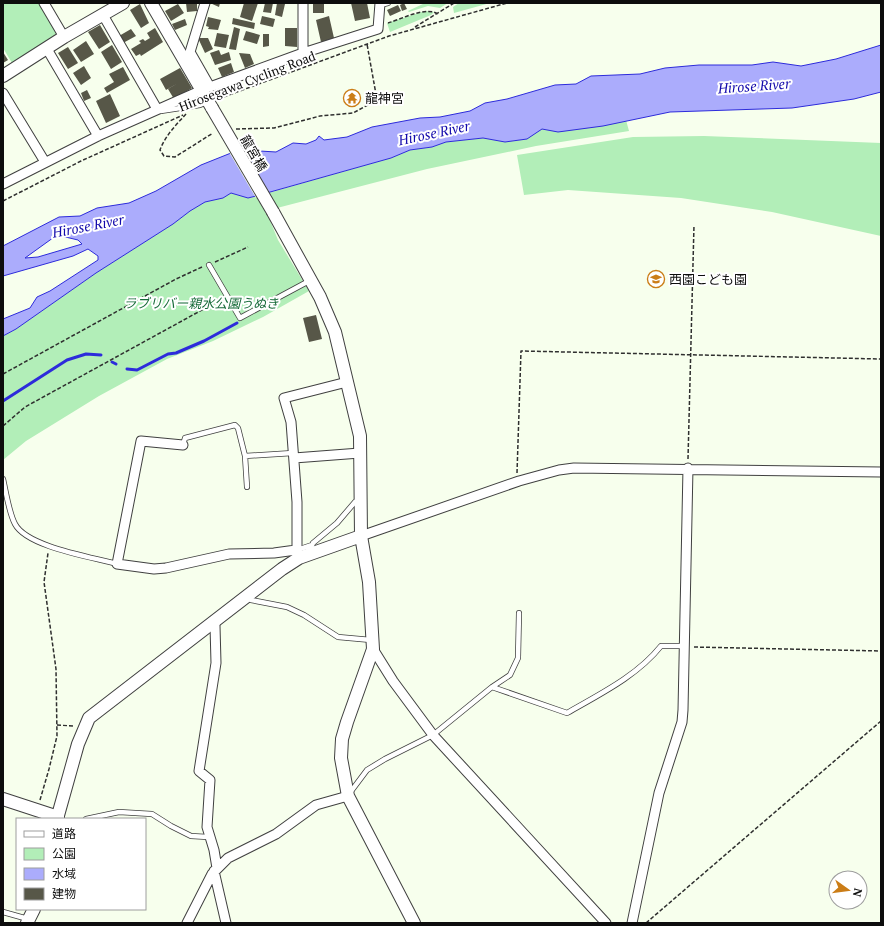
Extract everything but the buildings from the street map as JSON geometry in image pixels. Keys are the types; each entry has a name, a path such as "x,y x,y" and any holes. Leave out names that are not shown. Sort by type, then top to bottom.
{"street":[{"path":"44,3 64,37"},
{"path":"3,76 64,37 122,3"},
{"name":"龍宮橋","path":"151,3 273,212 311,280 335,332 360,436 361,536 369,582 373,644"},
{"path":"205,3 190,52 210,87 303,52 378,29 383,4"},
{"path":"303,3 303,52"},
{"path":"103,15 157,110"},
{"path":"47,49 98,136"},
{"path":"3,93 45,162"},
{"path":"3,184 98,136 196,93"},
{"path":"304,552 297,502 291,422 284,398 347,382"},
{"path":"182,445 141,441 117,564 154,569 166,568 229,554 304,552 361,536 519,481 559,470 574,468 688,468 881,472"},
{"path":"294,456 360,453"},
{"path":"632,923 659,793 682,722 688,468"},
{"path":"3,799 58,818 78,744 89,718 304,552"},
{"path":"213,621 215,626 216,663 198,771 210,780 206,828 214,850 216,870 226,923"},
{"path":"373,644 393,681 433,735 606,923"},
{"path":"373,644 342,739 341,758 348,796 414,923"},
{"path":"187,923 216,870 228,858 276,834 316,805 348,796"}],"lane":[{"path":"157,110 162,111 200,105 210,105"},
{"path":"209,264 240,318 311,280"},
{"path":"182,445 184,438 235,425 238,428 246,456 247,487"},
{"path":"246,456 294,456"},
{"path":"3,479 15,524 22,533 49,547 117,564"},
{"path":"304,552 337,523 355,502 361,501"},
{"path":"248,595 251,600 287,607 304,615 338,637 373,644"},
{"path":"348,796 367,770 385,758 433,735 492,687 510,675 518,658 519,613"},
{"path":"492,687 567,713 613,687 653,657 661,646 684,646"},
{"path":"91,818 119,812 152,814 191,836 208,837"},
{"path":"3,912 30,917"}],"path":[{"path":"412,29 454,3"},
{"name":"Hirosegawa Cycling Road","path":"210,105 217,100 367,44 412,29 507,3"},
{"path":"378,26 425,11 432,11 438,14"},
{"path":"235,129 274,128 320,116 353,113 377,100 367,44"},
{"name":"Hirosegawa Cycling Road","path":"3,201 81,161 188,113 174,126 162,143 160,150 164,156 175,157 219,130"},
{"path":"688,468 694,225"},
{"path":"3,374 176,279 248,247"},
{"path":"3,426 25,408 227,296"},
{"path":"519,481 517,476 521,351 881,359"},
{"path":"36,810 49,769 56,736 56,668 44,582 49,547"},
{"path":"684,646 881,651"},
{"path":"646,923 881,721"},
{"path":"56,725 85,727"}],"green space":[{"path":"3,3 39,3 56,33 54,38 12,63 3,48"},
{"path":"425,3 448,3 440,8 428,6 409,12 408,11"},
{"path":"459,3 490,3 454,13 453,7"},
{"path":"425,11 434,12 431,15 390,32 387,23"},
{"path":"626,120 629,131 536,146 427,169 277,208 268,193 391,158 410,150 432,147 446,142 483,138 505,142 527,139 542,129 563,130 595,127"},
{"path":"704,136 881,143 881,236 772,212 681,198 568,190 524,195 517,155 633,137"},
{"name":"ラブリバー親水公園うぬき","path":"231,193 248,198 256,196 269,218 278,240 309,291 263,317 213,341 167,359 99,396 26,441 3,460 3,336 16,329 96,273 173,224 190,211 205,202 223,198"}],"water":[{"name":"Hirose River","path":"881,45 881,92 854,99 792,108 670,112 603,126 558,132 542,129 527,139 505,142 483,138 446,142 432,147 410,150 391,158 248,198 231,193 223,198 205,202 190,211 173,224 96,273 16,329 3,336 3,319 30,308 37,297 50,291 98,260 98,256 88,249 73,256 3,276 3,246 59,217 80,216 97,208 129,203 156,191 201,165 231,153 260,151 276,152 293,143 306,144 316,140 319,136 324,140 347,137 372,127 470,111 485,103 507,99 555,85 576,84 591,76 640,74 665,68 699,65 752,65 773,62 801,66 836,59","holes":["57,235 78,240 82,244 38,257 25,258"]}],"pier":[{"path":"231,151 267,195 256,198 229,152"}],"waterway":[{"path":"127,369 137,370 168,354 176,353 204,341 237,323"},
{"path":"3,401 67,360 86,354 101,355"},
{"path":"112,362 116,364"}],"place":[{"name":"龍神宮","path":"352,98"},
{"name":"西園こども園","path":"656,279"}]}
